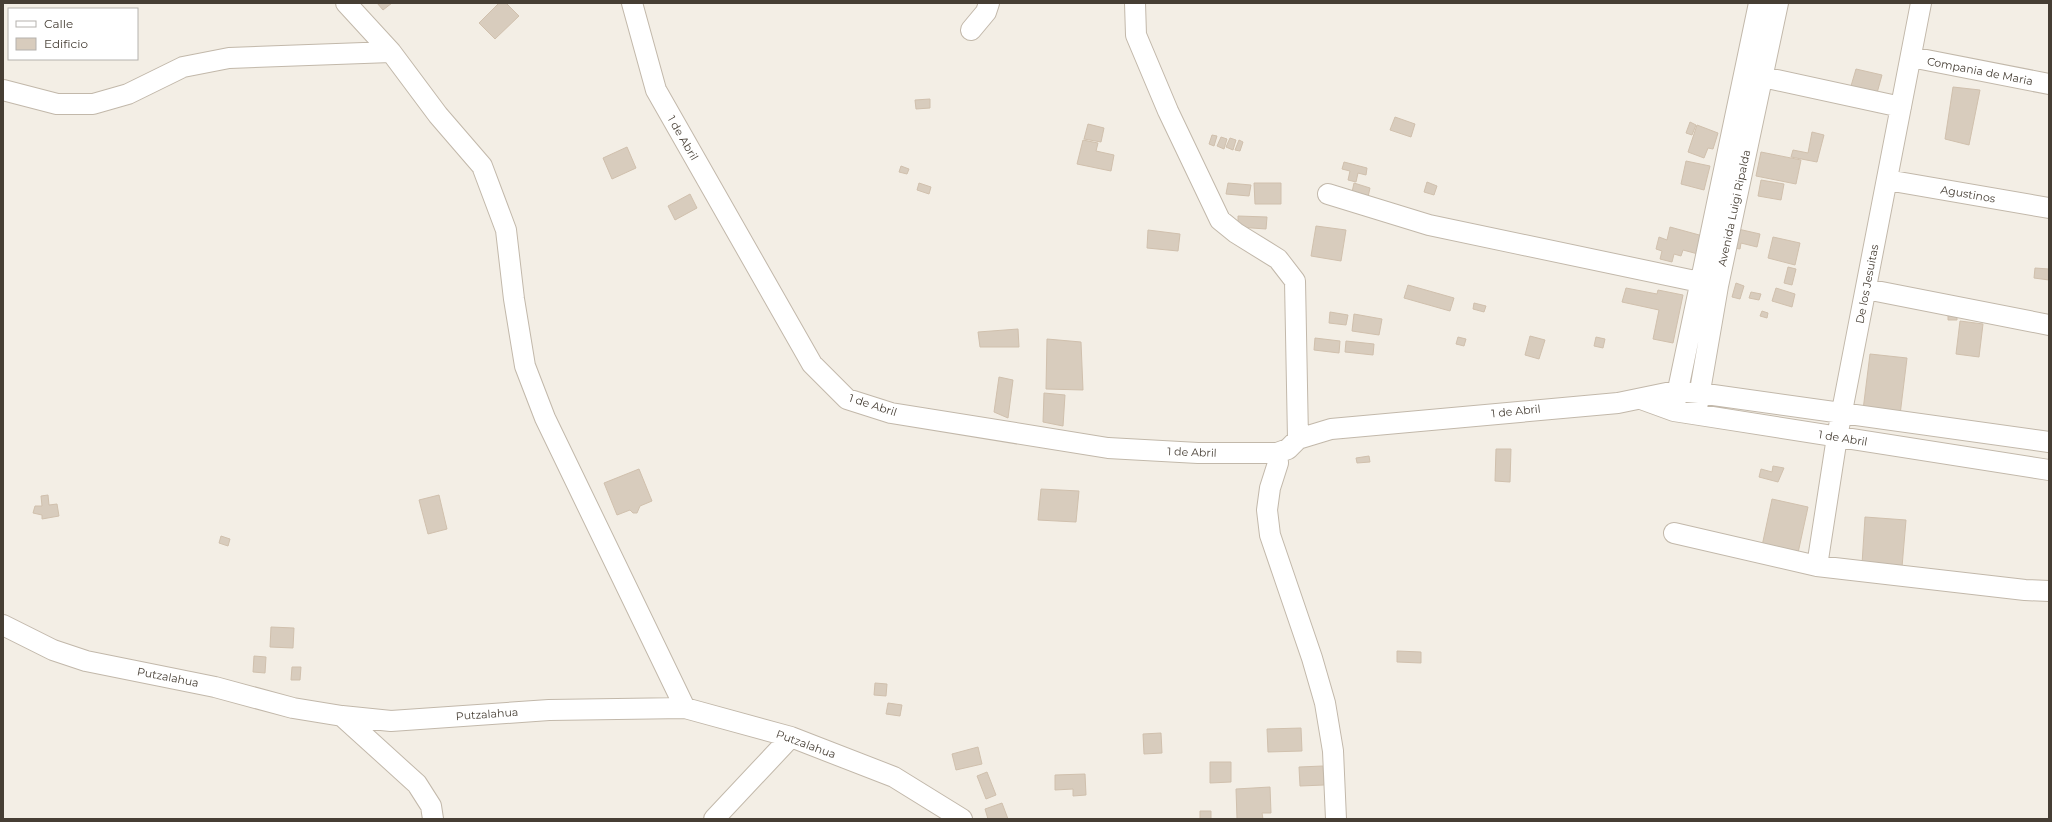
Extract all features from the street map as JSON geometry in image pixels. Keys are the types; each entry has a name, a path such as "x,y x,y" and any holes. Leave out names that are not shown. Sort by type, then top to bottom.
{"street":[{"path":"346,3 391,52 438,115 482,166 506,230 514,299 525,366 544,418 685,708"},
{"name":"1 de Abril","path":"632,3 656,90 812,364 847,399 891,413 1108,448 1198,453 1277,453"},
{"path":"971,30 986,12 990,3"},
{"path":"1135,3 1136,35 1168,111 1220,220 1236,233 1278,259 1295,281 1298,439 1288,449 1277,453 1278,463 1270,488 1267,510 1270,535 1312,658 1325,703 1333,751 1336,819"},
{"name":"Avenida Luigi Ripalda","path":"1675,401 1709,284 1753,75 1759,3"},
{"name":"Avenida Luigi Ripalda","path":"1753,75 1778,3"},
{"name":"De los Jesuitas","path":"1817,566 1837,437 1921,3"},
{"path":"3,90 57,104 93,104 128,94 183,67 229,58 391,52"},
{"name":"Compania de Maria","path":"1911,57 2049,84"},
{"path":"1753,75 1901,107"},
{"name":"Agustinos","path":"1887,180 2049,208"},
{"path":"1328,194 1429,225 1709,284"},
{"name":"Avenida Luigi Ripalda","path":"1696,414 1709,284"},
{"path":"1866,289 2049,325"},
{"name":"1 de Abril","path":"1298,439 1331,429 1618,403 1639,398 1675,401 1699,393 2049,442"},
{"name":"1 de Abril","path":"1675,401 1696,414 2049,470"},
{"path":"1674,533 1817,566 2025,590 2049,591"},
{"name":"Putzalahua","path":"3,625 53,650 86,661 215,687 293,708 342,716 392,721 549,710 685,708 791,737 894,777 962,819"},
{"path":"342,716 417,784 431,806 433,819"},
{"path":"714,819 791,737"}],"building":[{"path":"377,3 392,3 383,10"},
{"path":"499,3 506,3 519,16 495,39 479,23"},
{"path":"1856,69 1882,75 1877,93 1851,86"},
{"path":"1953,87 1980,90 1969,145 1945,139"},
{"path":"930,99 930,108 916,109 915,100"},
{"path":"1395,117 1415,124 1411,137 1390,130"},
{"path":"1690,122 1696,125 1692,135 1686,133"},
{"path":"1088,124 1104,128 1101,142 1084,139"},
{"path":"1697,125 1718,133 1713,149 1708,148 1704,158 1688,152"},
{"path":"1812,132 1824,135 1817,162 1791,157 1793,150 1808,153"},
{"path":"1212,135 1217,136 1214,146 1209,144"},
{"path":"1221,137 1227,139 1224,149 1217,146"},
{"path":"1230,138 1236,140 1233,150 1226,147"},
{"path":"1083,140 1098,143 1096,151 1114,155 1111,171 1077,164"},
{"path":"1239,140 1243,142 1240,151 1235,150"},
{"path":"627,147 636,168 612,179 603,158"},
{"path":"1761,152 1801,160 1796,184 1756,176"},
{"path":"1686,161 1710,166 1704,190 1681,184"},
{"path":"1344,162 1367,168 1366,175 1358,173 1356,182 1348,180 1350,171 1342,169"},
{"path":"901,166 909,169 907,174 899,172"},
{"path":"1761,180 1784,184 1781,200 1758,196"},
{"path":"1427,182 1437,186 1434,195 1424,192"},
{"path":"919,183 931,187 929,194 917,190"},
{"path":"1228,183 1251,185 1249,196 1226,194"},
{"path":"1254,183 1281,183 1281,204 1255,204"},
{"path":"1354,183 1370,188 1368,197 1352,192"},
{"path":"690,194 697,208 675,220 668,206"},
{"path":"1238,216 1267,217 1266,229 1238,227"},
{"path":"1316,226 1346,230 1341,261 1311,256"},
{"path":"1670,227 1703,236 1698,254 1683,250 1681,256 1674,254 1672,262 1660,259 1662,251 1656,249 1659,237 1667,240"},
{"path":"1738,229 1760,234 1757,247 1741,243 1740,249 1734,248"},
{"path":"1148,230 1180,234 1178,251 1147,248"},
{"path":"1773,237 1800,243 1795,265 1768,258"},
{"path":"1788,267 1796,269 1792,285 1784,283"},
{"path":"2035,268 2049,269 2049,280 2034,278"},
{"path":"1736,283 1744,286 1740,299 1732,297"},
{"path":"1408,285 1454,298 1450,311 1404,298"},
{"path":"1626,288 1657,294 1658,290 1683,295 1673,343 1653,339 1659,310 1622,302"},
{"path":"1776,288 1795,294 1792,307 1772,301"},
{"path":"1751,292 1761,294 1759,300 1749,298"},
{"path":"1474,303 1486,306 1484,312 1473,309"},
{"path":"1762,311 1768,313 1767,318 1760,316"},
{"path":"1330,312 1348,315 1346,325 1329,323"},
{"path":"1354,314 1382,319 1379,335 1352,331"},
{"path":"1948,315 1957,316 1957,320 1948,320"},
{"path":"1960,321 1983,324 1979,357 1956,354"},
{"path":"1018,329 1019,347 980,347 978,332"},
{"path":"1530,336 1545,340 1539,359 1525,355"},
{"path":"1458,337 1466,339 1464,346 1456,344"},
{"path":"1596,337 1605,339 1603,348 1594,346"},
{"path":"1315,338 1340,341 1339,353 1314,350"},
{"path":"1047,339 1081,342 1083,390 1046,389"},
{"path":"1346,341 1374,344 1373,355 1345,352"},
{"path":"1870,354 1907,358 1900,415 1863,410"},
{"path":"999,377 1013,380 1008,418 994,412"},
{"path":"1044,393 1065,395 1063,426 1043,422"},
{"path":"1496,449 1511,449 1510,482 1495,481"},
{"path":"1369,456 1370,462 1357,463 1356,458"},
{"path":"1773,466 1784,468 1778,482 1759,477 1761,469 1772,472"},
{"path":"639,469 652,501 640,506 637,513 633,513 630,510 617,515 604,483"},
{"path":"1041,489 1079,491 1076,522 1038,520"},
{"path":"48,495 49,505 57,504 59,516 42,519 42,515 33,513 35,506 42,506 41,496"},
{"path":"439,495 447,529 428,534 419,500"},
{"path":"1772,499 1808,507 1798,553 1762,546"},
{"path":"1865,517 1906,520 1902,567 1862,564"},
{"path":"221,536 230,539 228,546 219,543"},
{"path":"271,627 294,628 293,648 270,647"},
{"path":"1397,651 1421,652 1421,663 1397,662"},
{"path":"254,656 266,657 265,673 253,672"},
{"path":"292,667 301,667 300,680 291,680"},
{"path":"875,683 887,684 886,696 874,695"},
{"path":"888,703 902,705 900,716 886,714"},
{"path":"1301,728 1302,751 1268,752 1267,729"},
{"path":"1161,733 1162,753 1144,754 1143,734"},
{"path":"978,747 982,764 956,770 952,754"},
{"path":"1210,762 1231,762 1231,782 1210,783"},
{"path":"1323,766 1324,785 1300,786 1299,767"},
{"path":"987,772 996,795 986,799 977,776"},
{"path":"1085,774 1086,795 1073,796 1073,789 1055,790 1055,775"},
{"path":"1270,787 1271,813 1262,813 1263,819 1237,819 1236,789"},
{"path":"1002,803 1008,819 988,819 985,809"},
{"path":"1200,811 1211,811 1211,819 1200,819"}]}
